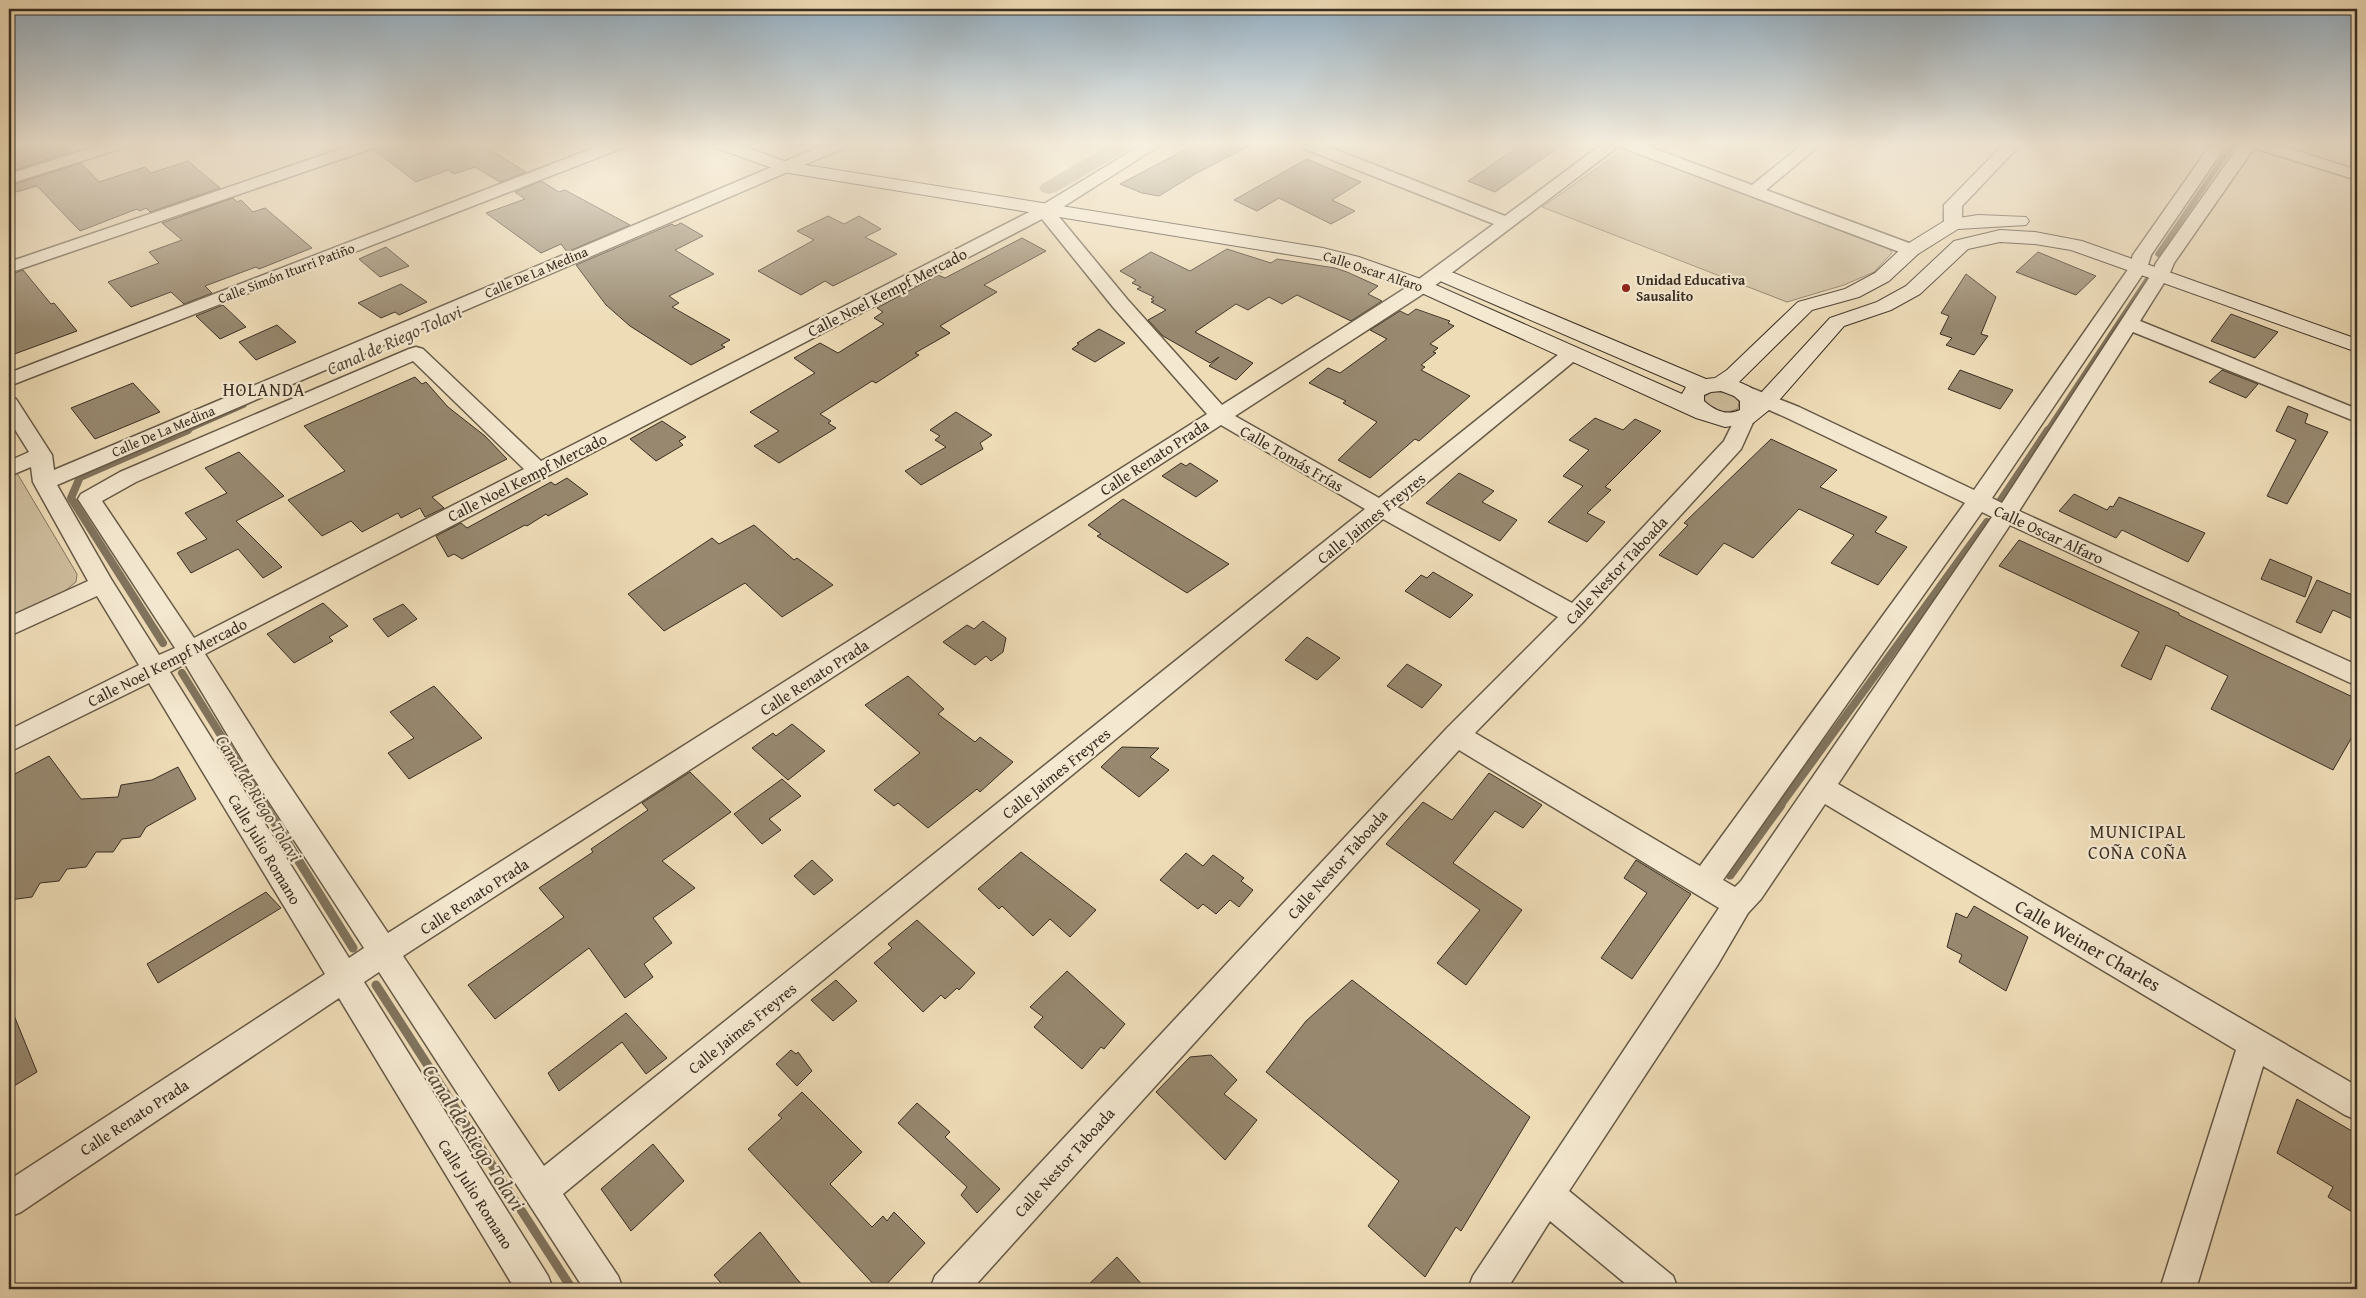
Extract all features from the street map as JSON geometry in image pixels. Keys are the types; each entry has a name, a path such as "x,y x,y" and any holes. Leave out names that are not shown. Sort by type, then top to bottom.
{"main road":[{"name":"Calle Oscar Alfaro","path":"1018,205 1323,254 1429,279 1683,379 1722,387"},
{"name":"Calle Oscar Alfaro","path":"1101,205 1339,242 1385,254 1571,354 1709,415"},
{"path":"2357,331 2151,265 2075,245 2034,238 2000,236 1961,245 1913,290 1884,306 1837,322 1754,411 1725,420 1709,415 1698,408 1692,398 1696,388 1722,387 1805,306 1852,293 1882,277 1911,250 1952,224 2005,220 2045,223 2083,233 2151,265 2357,346"}],"street":[{"path":"9,268 195,205"},
{"name":"Calle Simón Iturri Patiño","path":"9,380 462,205"},
{"name":"Calle De La Medina","path":"44,482 674,205"},
{"name":"Calle Noel Kempf Mercado","path":"9,742 155,669 1055,205"},
{"path":"1461,205 1506,222"},
{"name":"Calle Renato Prada","path":"9,1200 344,978 1429,279 1530,205"},
{"path":"1791,205 1911,250"},
{"path":"1952,224 1953,205"},
{"path":"1486,1289 1546,1195 1706,956 1738,904 1751,890 2006,514 2128,323 2151,265 2185,205"},
{"path":"1704,884 1978,501 2151,265 2199,205"},
{"name":"Calle Tomás Frías","path":"1045,210 1120,303 1219,415 1382,509 1575,615"},
{"path":"2128,323 2357,416"},
{"path":"539,471 416,352 128,477 89,499 190,651 261,766 605,1289"},
{"name":"Calle Jaimes Freyres","path":"540,1191 1571,354"},
{"name":"Calle Oscar Alfaro","path":"1722,387 1754,411 1792,412 1978,501 2357,676"},
{"name":"Calle Julio Romano","path":"9,402 41,455 44,482 102,584 535,1289"},
{"name":"Calle Nestor Taboada","path":"948,1289 1456,735 1575,615 1733,444 1754,411"},
{"path":"1709,415 1728,432 1733,444"},
{"path":"9,469 41,455"},
{"path":"9,627 102,584"},
{"path":"1456,735 1738,904"},
{"name":"Calle Weiner Charles","path":"1819,788 2357,1104"},
{"path":"2178,1289 2254,1042"},
{"path":"1546,1195 1660,1289"}],"shaded area":[{"path":"1545,205 1774,205 1889,247 1892,253 1874,272 1844,285 1787,302 1542,207"},
{"path":"1711,392 1723,392 1733,396 1739,402 1738,409 1725,413 1706,404 1704,397"},
{"path":"17,473 77,574 76,582 61,594 9,618 9,475"}],"building":[{"path":"55,205 172,205 150,212 146,208 140,211 137,209 80,231"},
{"path":"214,205 246,205 253,212 265,208 312,248 259,269 256,267 205,286 212,293 184,304 171,292 131,307 108,282 159,263 149,252 182,240 162,223"},
{"path":"509,205 592,205 630,225 567,252 561,244 541,253 486,213"},
{"path":"1244,205 1268,205 1257,211"},
{"path":"1292,205 1342,205 1355,211 1331,224"},
{"path":"828,216 844,224 859,216 881,229 865,237 897,254 833,286 825,281 801,295 758,271 814,240 797,231"},
{"path":"681,223 703,236 675,250 714,274 669,296 679,303 672,307 730,340 721,345 725,347 691,365 630,326 606,305 576,265 672,224 675,226"},
{"path":"1022,238 1046,251 984,285 997,292 940,326 950,333 915,353 919,355 876,383 872,381 820,414 831,421 828,423 836,428 779,463 754,446 779,431 750,412 815,373 794,358 820,343 838,353 884,324 874,318 883,312 877,308 938,275 945,278"},
{"path":"386,247 409,266 380,277 359,259"},
{"path":"1227,249 1271,263 1277,259 1335,268 1347,272 1378,286 1368,294 1382,301 1351,321 1297,295 1282,304 1269,297 1248,310 1236,304 1195,332 1253,363 1236,380 1209,366 1219,357 1210,363 1163,336 1148,320 1166,310 1151,302 1154,301 1151,299 1154,297 1137,289 1141,287 1132,283 1136,280 1120,271 1151,252 1190,271"},
{"path":"2038,252 2096,276 2076,295 2016,272"},
{"path":"23,270 51,304 54,303 77,331 9,356 9,275"},
{"path":"1966,274 1996,297 1981,334 1988,336 1974,355 1946,345 1952,338 1940,334 1949,316 1941,313"},
{"path":"401,284 427,302 399,315 395,312 381,318 358,303"},
{"path":"223,305 246,327 220,339 196,316"},
{"path":"1416,309 1450,321 1448,323 1454,326 1430,344 1438,348 1433,352 1436,353 1421,365 1425,367 1421,370 1470,396 1419,441 1415,439 1370,478 1338,460 1377,422 1343,403 1346,401 1309,383 1328,368 1340,373 1387,339 1370,330 1400,311 1408,315"},
{"path":"2231,314 2278,332 2255,358 2211,341"},
{"path":"277,325 296,342 256,360 239,342"},
{"path":"1099,329 1125,343 1095,362 1072,349 1079,344 1077,343"},
{"path":"1960,370 2013,390 2000,409 1948,389"},
{"path":"2222,370 2258,384 2246,398 2209,382"},
{"path":"415,377 422,384 426,382 448,407 485,436 507,459 432,497 444,508 425,517 420,508 401,518 398,513 362,532 351,521 322,536 288,500 345,471 304,426"},
{"path":"133,383 160,412 95,439 71,408"},
{"path":"2288,406 2308,414 2305,423 2328,432 2287,504 2267,496 2296,440 2276,431"},
{"path":"956,412 992,435 980,443 983,449 921,485 905,471 946,447 935,440 940,436 930,430"},
{"path":"1595,418 1623,430 1635,419 1661,431 1605,487 1611,490 1587,513 1605,522 1587,542 1548,522 1583,486 1563,476 1589,450 1569,440"},
{"path":"662,421 686,437 679,441 683,445 656,461 630,439"},
{"path":"1771,439 1837,470 1820,487 1887,517 1875,532 1907,547 1878,585 1831,563 1854,535 1799,509 1753,558 1724,543 1697,575 1659,555 1688,525 1684,523"},
{"path":"239,452 284,496 236,521 282,567 263,578 238,549 191,573 177,553 207,539 185,513 227,493 205,468"},
{"path":"1181,463 1186,466 1190,463 1218,481 1196,497 1162,476"},
{"path":"1459,473 1494,491 1482,502 1517,520 1500,541 1426,503"},
{"path":"567,478 588,494 462,559 454,554 448,557 436,536 461,523 467,528 551,482 555,485"},
{"path":"2074,494 2107,510 2110,506 2113,507 2119,497 2205,533 2188,562 2122,530 2116,538 2059,511"},
{"path":"1123,499 1229,564 1187,593 1097,536 1101,534 1088,525"},
{"path":"754,525 794,560 797,558 833,585 782,617 745,583 664,631 628,594 712,538 719,544"},
{"path":"2019,540 2179,613 2179,615 2357,699 2356,730 2333,770 2211,709 2228,676 2166,645 2151,680 2121,666 2139,632 1999,566"},
{"path":"2270,559 2312,577 2305,597 2261,579"},
{"path":"1433,572 1473,595 1450,618 1405,591 1421,575 1427,578"},
{"path":"2317,580 2357,597 2357,621 2333,610 2321,633 2296,622"},
{"path":"323,603 348,626 329,637 333,641 294,663 267,634"},
{"path":"403,604 417,619 388,637 373,619"},
{"path":"983,621 1006,638 1003,652 991,661 986,656 975,665 943,642 967,625 974,629"},
{"path":"1307,637 1340,658 1317,680 1285,660"},
{"path":"1407,664 1442,685 1422,708 1387,686"},
{"path":"908,676 944,709 938,714 975,742 980,737 1013,762 980,792 977,789 928,828 898,803 894,806 874,790 920,753 865,705"},
{"path":"434,686 482,738 409,779 388,753 414,738 390,712"},
{"path":"792,724 825,751 788,780 752,748 773,733 776,736"},
{"path":"1122,747 1159,748 1150,757 1169,770 1139,797 1101,767"},
{"path":"49,756 81,799 118,797 121,785 152,780 178,767 196,799 146,827 140,837 122,839 113,852 96,852 86,867 67,869 59,881 40,883 32,897 9,900 9,777"},
{"path":"690,772 731,812 662,861 695,888 653,918 672,943 644,964 653,977 625,998 589,948 495,1019 468,985 564,917 539,888 593,852 591,849 648,810 642,803"},
{"path":"1489,773 1542,805 1523,828 1495,811 1453,863 1522,910 1466,985 1437,963 1480,910 1386,844 1423,802 1452,820"},
{"path":"782,779 801,796 769,819 781,830 762,844 734,814"},
{"path":"1021,852 1096,910 1070,937 1050,919 1033,936 1002,906 999,909 978,889"},
{"path":"1186,853 1203,866 1213,855 1244,878 1241,881 1253,890 1239,907 1230,900 1216,914 1203,904 1198,909 1160,880"},
{"path":"812,860 833,880 814,895 794,876"},
{"path":"1636,860 1691,894 1632,979 1601,958 1647,893 1624,878"},
{"path":"266,892 281,908 158,983 147,964"},
{"path":"1974,906 2028,937 2006,991 1959,962 1962,955 1947,947 1956,913 1967,918"},
{"path":"917,920 975,973 959,990 957,988 945,999 941,995 923,1012 874,963 892,948 888,944"},
{"path":"1067,971 1125,1024 1104,1049 1101,1047 1082,1069 1034,1027 1043,1017 1030,1007"},
{"path":"836,980 857,1001 833,1021 811,1000"},
{"path":"1352,980 1530,1117 1461,1231 1456,1227 1425,1277 1368,1226 1399,1181 1266,1072 1306,1021"},
{"path":"9,1003 37,1072 9,1089"},
{"path":"626,1013 667,1058 646,1074 622,1042 559,1091 548,1073"},
{"path":"791,1050 796,1054 798,1052 812,1071 797,1086 776,1064"},
{"path":"1211,1055 1237,1080 1224,1094 1257,1120 1225,1160 1156,1092 1190,1057"},
{"path":"802,1092 862,1152 830,1184 872,1227 883,1216 887,1221 894,1212 925,1243 882,1289 878,1289 748,1149 782,1118 778,1115"},
{"path":"2297,1099 2357,1134 2357,1215 2328,1197 2333,1187 2277,1153"},
{"path":"917,1103 950,1132 945,1137 1000,1189 977,1213 961,1195 967,1187 898,1123"},
{"path":"653,1144 684,1181 631,1231 601,1189"},
{"path":"760,1232 806,1289 726,1289 714,1275"},
{"path":"1117,1257 1146,1289 1084,1289"}],"waterway":[{"path":"2158,254 2192,205"},
{"path":"2047,431 2147,280"},
{"name":"Canal de Riego Tolavi","path":"185,431 244,405"},
{"name":"Canal de Riego Tolavi","path":"163,643 71,498 80,477 188,430"},
{"path":"2001,500 2048,430"},
{"path":"1780,806 1987,522"},
{"name":"Canal de Riego Tolavi","path":"182,673 265,806"},
{"name":"Canal de Riego Tolavi","path":"264,805 353,948"},
{"path":"1730,875 1781,805"},
{"name":"Canal de Riego Tolavi","path":"376,985 572,1289"}],"place":[{"name":"Unidad Educativa Sausalito","path":"1626,288"}],"district":[{"name":"HOLANDA","path":"264,389"},
{"name":"MUNICIPAL COÑA COÑA","path":"2138,841"}]}
